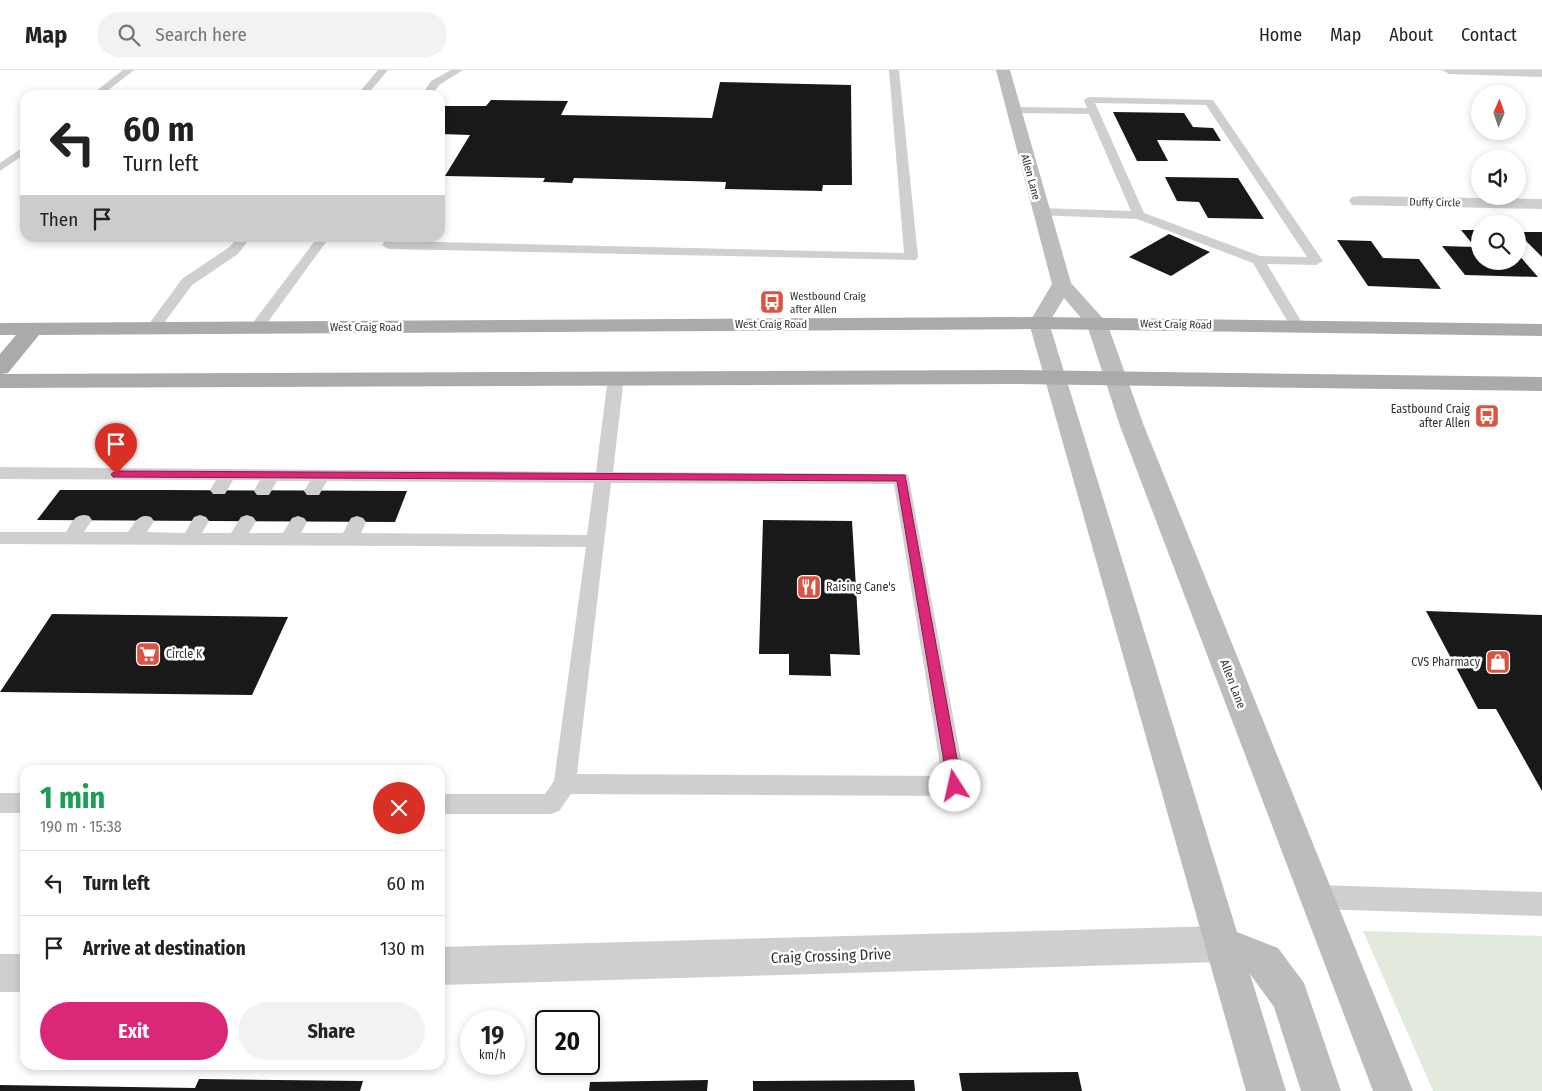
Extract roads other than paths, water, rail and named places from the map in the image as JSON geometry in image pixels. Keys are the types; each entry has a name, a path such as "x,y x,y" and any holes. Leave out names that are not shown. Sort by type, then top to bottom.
{"main road":[{"name":"Allen Lane","path":"1003,70 1040,212 1062,284 1097,323 1115,377 1393,1091"},
{"path":"1062,284 1039,323 1266,1091"},
{"name":"West Craig Road","path":"0,329 1097,323 1542,330"},
{"path":"0,368 33,329"},
{"path":"0,381 616,377 1115,377 1542,384"},
{"path":"1221,944 1265,961 1290,997 1322,1091"}],"street":[{"path":"1449,70 1542,73"},
{"name":"Duffy Circle","path":"1358,201 1542,204"},
{"name":"Craig Crossing Drive","path":"445,966 1221,944"},
{"path":"0,973 20,973"}],"lane":[{"path":"102,90 128,70"},
{"path":"366,90 383,70"},
{"path":"430,90 435,83 458,70"},
{"path":"390,242 388,245 911,257 894,70"},
{"path":"1040,212 1139,215 1258,260 1316,261 1209,102 1088,100 1139,215"},
{"path":"1014,110 1093,111"},
{"path":"0,168 20,153"},
{"path":"153,328 187,282 233,251 241,242"},
{"path":"257,327 320,242"},
{"path":"1258,260 1297,326"},
{"path":"445,804 551,804 565,784 616,377"},
{"path":"0,473 321,475 373,483 604,476 902,478 955,786 565,784"},
{"path":"105,490 116,474"},
{"path":"164,490 174,474"},
{"path":"219,490 228,474"},
{"path":"263,491 271,475"},
{"path":"313,491 321,475"},
{"path":"71,538 83,520"},
{"path":"133,539 145,521"},
{"path":"190,539 200,521"},
{"path":"237,539 247,521"},
{"path":"289,540 298,522"},
{"path":"349,540 357,522"},
{"path":"0,538 595,542"},
{"path":"0,803 20,803"},
{"path":"1317,897 1542,904"}],"place":[{"name":"Westbound Craig after Allen","path":"772,302"},
{"name":"Eastbound Craig after Allen","path":"1487,416"},
{"name":"Raising Cane's","path":"809,587"},
{"name":"Circle K","path":"148,654"},
{"name":"CVS Pharmacy","path":"1498,662"}]}
